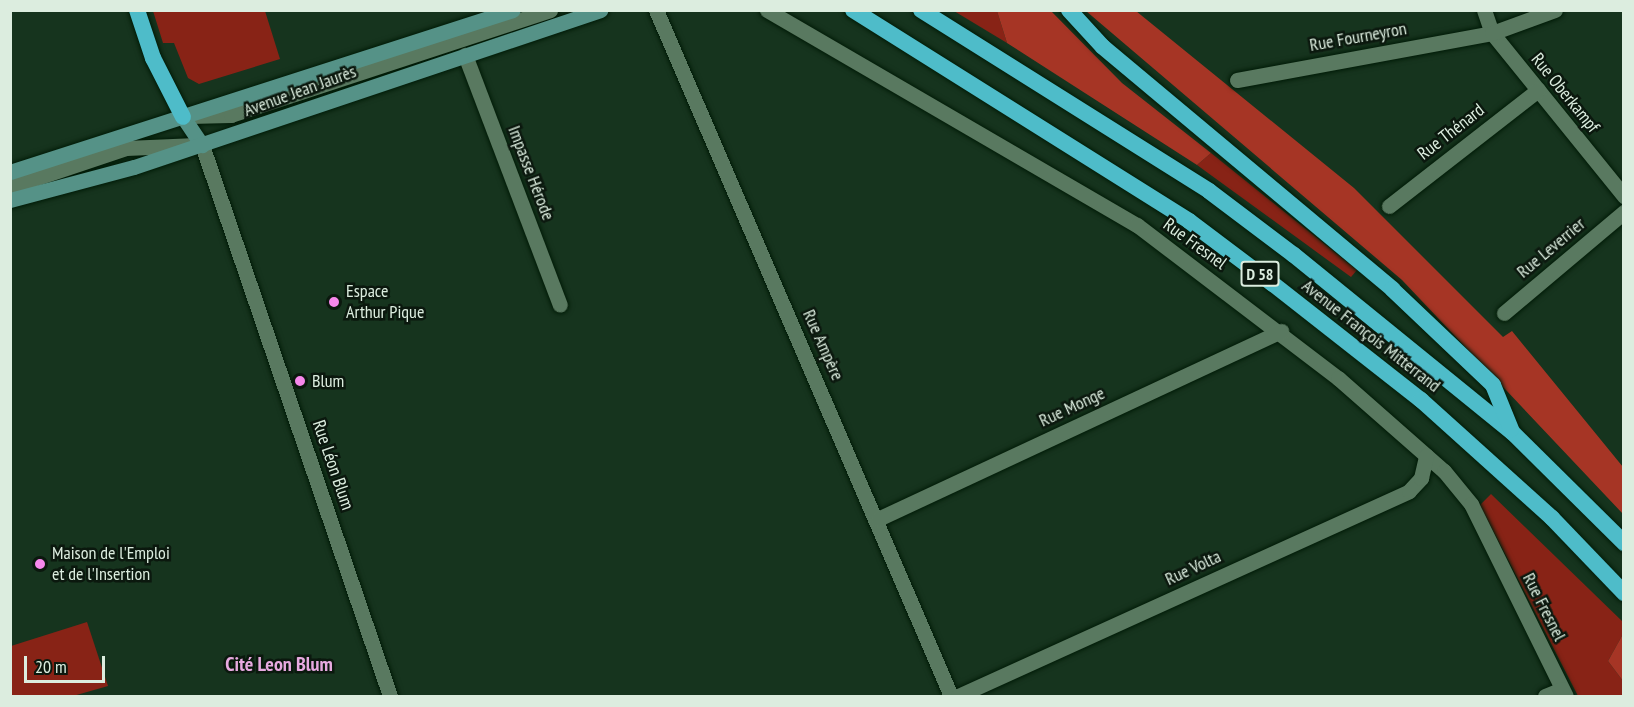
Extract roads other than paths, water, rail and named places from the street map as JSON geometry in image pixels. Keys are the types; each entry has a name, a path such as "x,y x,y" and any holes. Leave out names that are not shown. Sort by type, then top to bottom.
{"highway":[{"path":"137,10 153,58 183,117"},
{"name":"Avenue François Mitterrand","path":"853,10 1189,220 1421,399 1552,518 1623,594"},
{"name":"Avenue François Mitterrand","path":"921,10 1209,191 1512,432 1623,543"},
{"path":"1069,10 1103,47 1401,297 1493,385 1512,432"}],"main road":[{"name":"Avenue Jean Jaurès","path":"10,172 513,10"},
{"name":"Avenue Jean Jaurès","path":"10,200 202,145 600,10"},
{"path":"183,117 202,145"}],"street":[{"path":"183,117 231,115 550,10"},
{"name":"Rue Ampère","path":"656,10 878,519 951,696"},
{"name":"Rue Fresnel","path":"767,10 1137,225 1281,331 1426,456 1471,504 1564,693"},
{"name":"Rue Oberkampf","path":"1484,10 1492,33 1623,196"},
{"name":"Rue Fourneyron","path":"1237,80 1492,33 1555,10"},
{"name":"Impasse Hérode","path":"465,55 560,305"},
{"name":"Rue Thénard","path":"1389,206 1538,90"},
{"path":"10,186 139,145 202,145"},
{"name":"Rue Léon Blum","path":"202,145 390,696"},
{"name":"Rue Leverrier","path":"1504,313 1623,212"},
{"name":"Rue Monge","path":"878,519 1281,331"},
{"name":"Rue Volta","path":"958,696 1409,491 1421,478 1426,456"},
{"path":"1545,696 1564,693"}],"place":[{"name":"Espace Arthur Pique","path":"334,302"},
{"name":"Blum","path":"300,381"},
{"name":"Maison de l'Emploi et de l'Insertion","path":"40,564"}],"district":[{"name":"Cité Leon Blum","path":"279,664"}]}
